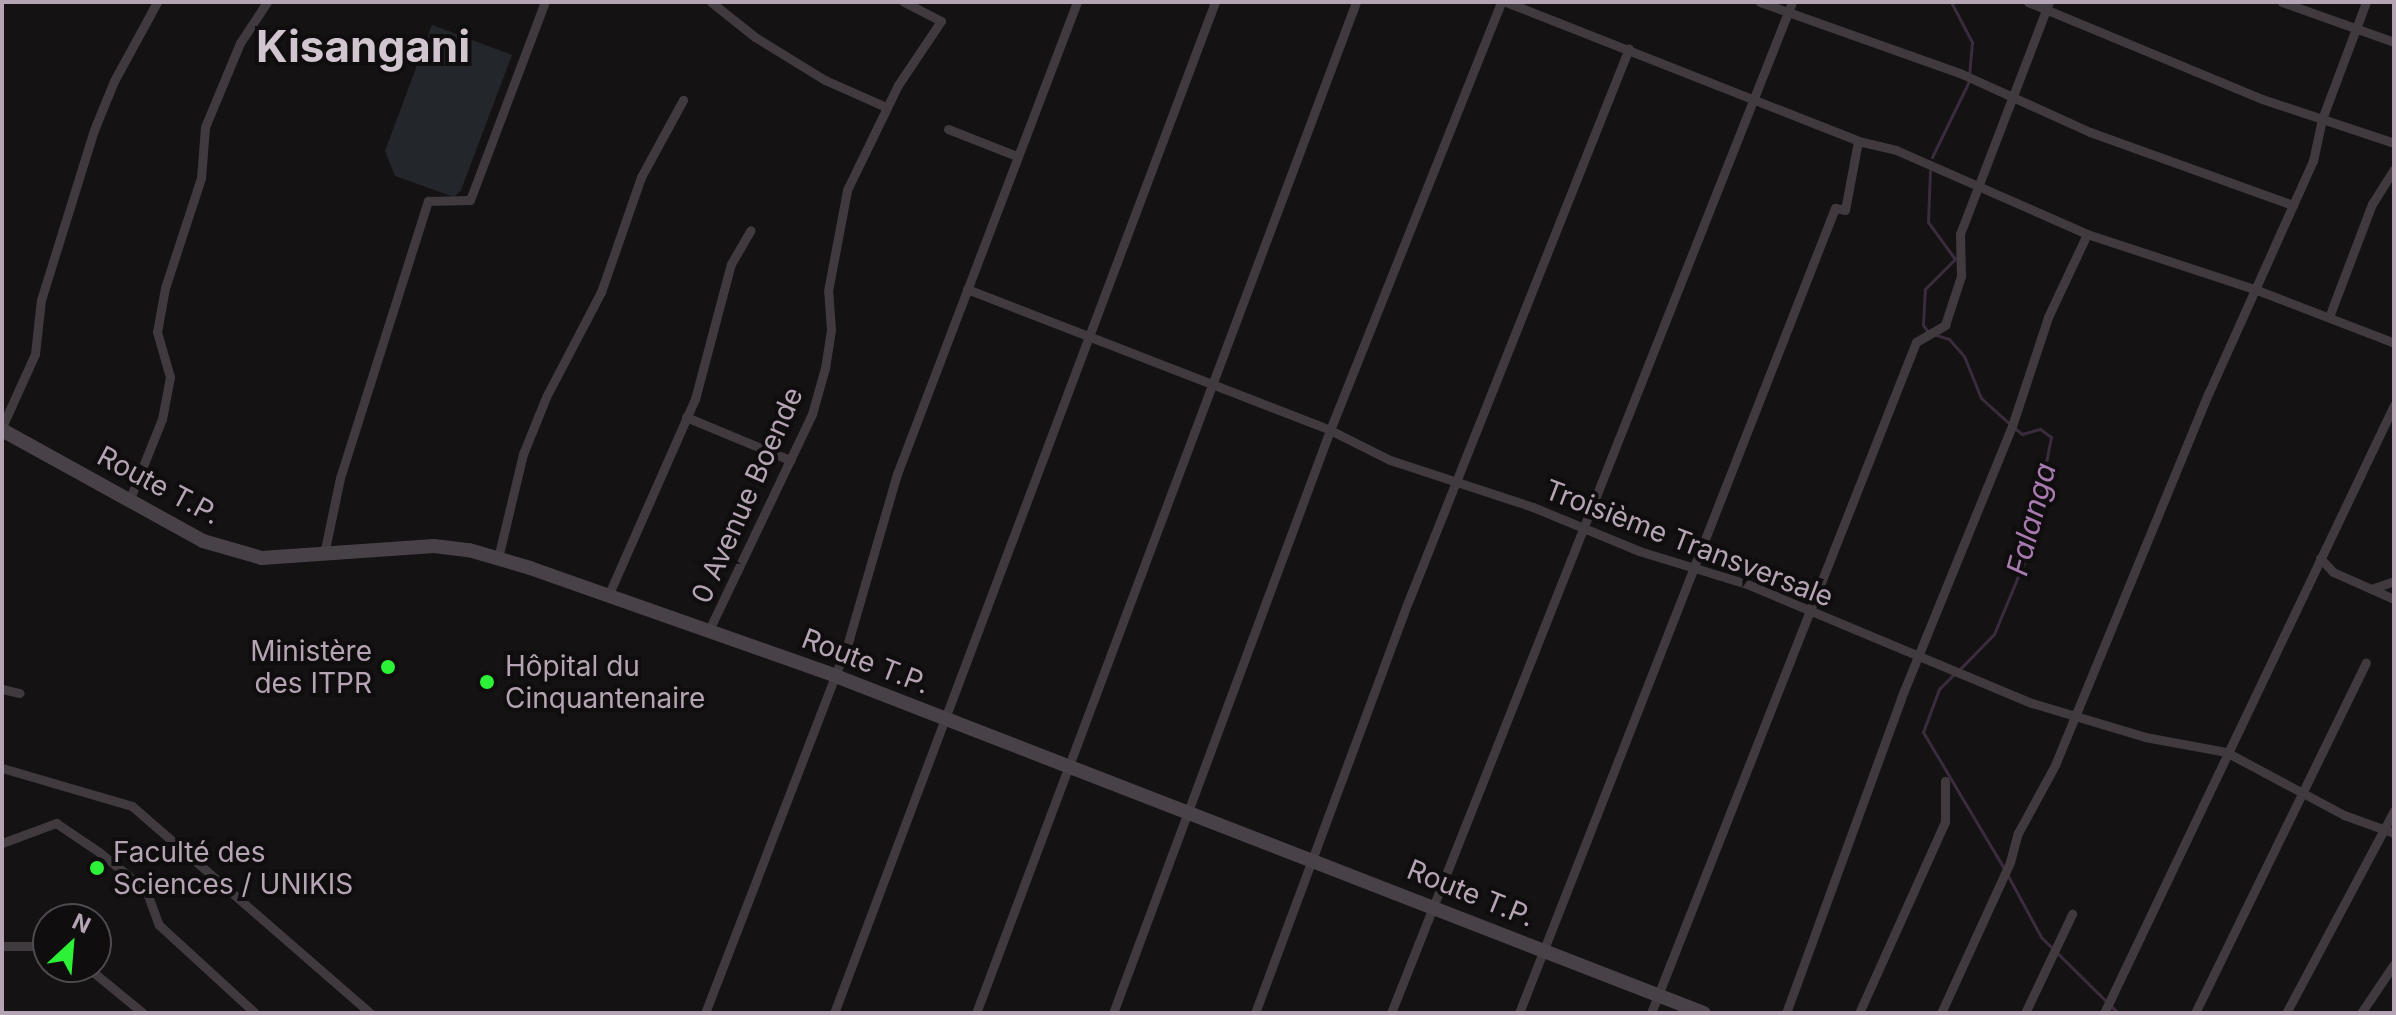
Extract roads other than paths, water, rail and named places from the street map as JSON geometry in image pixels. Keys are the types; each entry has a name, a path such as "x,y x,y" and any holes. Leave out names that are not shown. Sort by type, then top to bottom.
{"street":[{"path":"2,429 35,354 49,272 94,130 114,81 157,2"},
{"path":"129,501 165,405 170,377 157,332 165,288 201,178 205,127 240,43 267,2"},
{"path":"324,554 340,478 428,201 470,200 545,2"},
{"path":"711,2 755,37 825,80 886,107"},
{"name":"0 Avenue Boende","path":"709,630 812,414 825,368 831,330 828,291 841,214 886,107 941,21 904,2"},
{"path":"705,1013 849,639 897,474 1077,2"},
{"path":"834,1013 1215,2"},
{"path":"976,1013 1356,2"},
{"path":"1113,1013 1330,430 1503,2 1629,48 1858,141 1925,162 1977,188 2087,234 2257,290 2394,343"},
{"path":"1760,2 1967,76 2090,132 2293,205"},
{"path":"1391,1013 1430,904 1544,620 1585,532 1792,2"},
{"path":"2028,2 2048,6 2322,119 2394,143"},
{"path":"2282,2 2394,42"},
{"path":"1941,1013 2010,862 2018,833 2055,765 2073,713 2313,161 2322,119 2366,2"},
{"path":"1651,1013 1916,342 1945,325 1961,276 1960,234 2048,6"},
{"path":"1255,1013 1311,858 1629,48"},
{"path":"498,558 523,454 546,397 601,292 641,177 683,100"},
{"path":"948,129 1017,156"},
{"path":"1519,1013 1835,208 1845,210 1858,141"},
{"path":"2329,317 2372,204 2394,169"},
{"path":"608,596 686,417 731,264 751,230"},
{"path":"1786,1013 1920,655 2012,426 2048,317 2087,234"},
{"name":"Troisième Transversale","path":"967,289 1330,430 1390,460 1459,480 1585,532 1747,584 1810,613 1920,655 2032,703 2145,737 2226,752 2390,831"},
{"path":"2104,1013 2394,405"},
{"path":"686,417 790,460"},
{"name":"Route T.P.","path":"2,429 203,541 262,558 434,546 498,558 833,675 1430,904 1704,1013"},
{"path":"2320,558 2333,572 2394,599"},
{"path":"2370,589 2394,581"},
{"path":"2195,1013 2366,662"},
{"path":"2,689 20,693"},
{"path":"2,768 132,806 370,1013"},
{"path":"1859,1013 1945,822 1945,781"},
{"path":"2286,1013 2390,831 2394,811"},
{"path":"2,843 56,823 99,852 146,890 159,925 255,1013"},
{"path":"2025,1013 2072,914"},
{"path":"2,946 32,946"},
{"path":"2361,1013 2394,964"},
{"path":"106,983 143,1013"}],"waterway":[{"name":"Falanga","path":"1951,2 1972,42 1969,74"},
{"name":"Falanga","path":"1932,157 1969,81"},
{"name":"Falanga","path":"1929,333 1923,325 1925,289 1955,259 1928,222 1930,171"},
{"name":"Falanga","path":"1936,335 1949,339 1964,356 1981,398 2012,426 2022,434 2040,429 2051,437 2029,550 1994,634 1960,669"},
{"name":"Falanga","path":"1954,674 1939,689 1923,732 2003,867"},
{"name":"Falanga","path":"2007,874 2041,937 2118,1013"}],"place":[{"name":"Ministère des ITPR","path":"388,667"},
{"name":"Hôpital du Cinquantenaire","path":"487,682"},
{"name":"Faculté des Sciences / UNIKIS","path":"97,868"}],"district":[{"name":"Kisangani","path":"363,46"}]}
